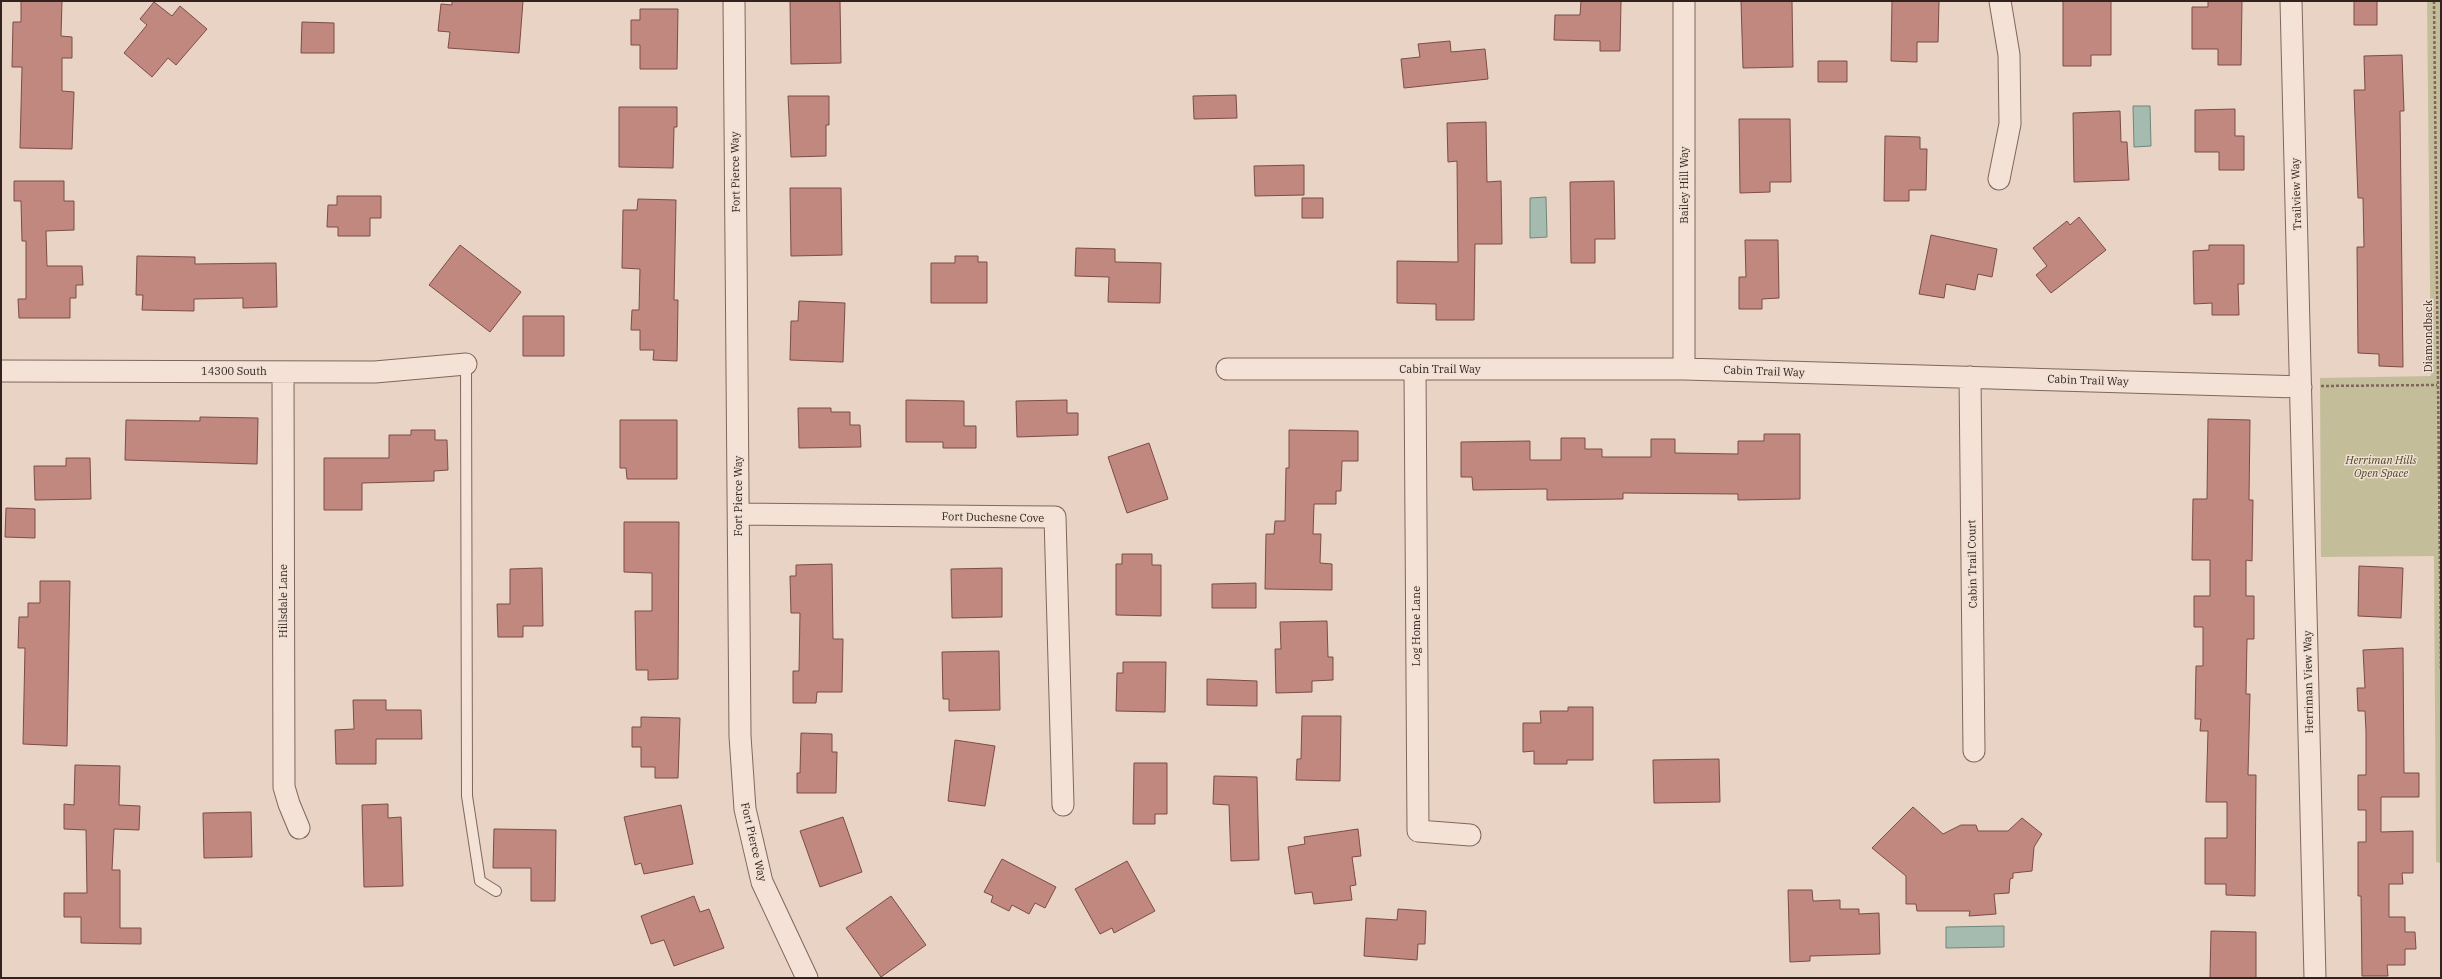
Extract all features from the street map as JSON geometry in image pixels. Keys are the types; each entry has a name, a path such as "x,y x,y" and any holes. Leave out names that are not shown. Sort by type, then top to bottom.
{"street":[{"name":"Fort Pierce Way","path":"734,1 740,736 745,809 762,882 807,978"},
{"name":"Bailey Hill Way","path":"1684,1 1684,369"},
{"path":"1999,179 2010,124 2009,55 2000,1"},
{"name":"Trailview Way","path":"2291,1 2309,386"},
{"name":"14300 South","path":"1,371 375,372 466,364"},
{"name":"Cabin Trail Way","path":"1226,369 1684,369 2309,386"},
{"name":"Log Home Lane","path":"1415,369 1418,831 1470,835"},
{"name":"Hillsdale Lane","path":"284,372 284,786 289,804 300,828"},
{"name":"Cabin Trail Court","path":"1970,377 1974,751"},
{"name":"Herriman View Way","path":"2309,386 2316,978"},
{"name":"Fort Duchesne Cove","path":"739,514 1055,517 1063,805"}],"lane":[{"path":"466,364 467,796 480,882 496,891"}],"path":[{"name":"Diamondback","path":"2434,1 2441,672"},
{"path":"2309,386 2437,385"}],"green space":[{"name":"Herriman Hills Open Space","path":"2427,1 2441,1 2441,863 2436,862 2434,556 2321,557 2320,378 2431,376"}],"shaded area":[{"path":"2133,106 2150,106 2151,146 2134,147"},
{"path":"1546,197 1547,237 1530,238 1530,198"},
{"path":"2004,926 2004,947 1946,948 1946,927"}],"building":[{"path":"21,1 62,1 61,36 72,37 72,58 62,58 62,91 74,92 72,149 20,148 22,67 12,67 13,22 21,22"},
{"path":"452,1 523,1 519,53 448,48 450,32 438,31 441,4 452,5"},
{"path":"790,1 840,1 841,63 791,64"},
{"path":"1581,1 1621,1 1620,51 1600,51 1600,41 1554,40 1555,15 1580,15"},
{"path":"1741,1 1792,1 1793,67 1743,68"},
{"path":"1892,1 1939,1 1938,42 1917,42 1917,62 1891,61"},
{"path":"2063,1 2111,1 2111,55 2091,55 2091,66 2063,66"},
{"path":"2208,1 2242,1 2241,65 2218,65 2218,49 2192,49 2192,7 2208,7"},
{"path":"2354,1 2377,1 2377,25 2354,25"},
{"path":"154,2 172,16 180,6 207,29 176,65 168,58 152,77 124,53 147,25 140,19"},
{"path":"640,9 678,9 677,69 640,69 640,45 631,45 631,20 640,20"},
{"path":"302,22 334,23 334,53 301,53"},
{"path":"1450,41 1451,52 1485,49 1488,79 1404,88 1401,59 1420,57 1418,44"},
{"path":"2402,55 2404,111 2400,111 2403,367 2379,366 2379,354 2358,353 2357,247 2364,247 2363,198 2358,198 2354,90 2365,90 2364,56"},
{"path":"1818,61 1847,61 1847,82 1818,82"},
{"path":"1236,95 1237,118 1194,119 1193,96"},
{"path":"788,96 829,96 829,125 826,125 826,156 791,157"},
{"path":"619,107 677,107 677,127 674,127 673,168 619,167"},
{"path":"2235,109 2235,136 2244,136 2244,170 2219,170 2219,152 2195,152 2195,110"},
{"path":"2120,111 2121,142 2127,142 2129,180 2074,182 2073,113"},
{"path":"1739,119 1790,119 1791,182 1770,182 1770,192 1740,193"},
{"path":"1486,122 1487,182 1501,181 1502,244 1475,244 1474,320 1436,320 1436,304 1397,303 1397,261 1458,262 1457,161 1448,162 1447,123"},
{"path":"1885,136 1920,137 1920,149 1927,149 1926,190 1909,190 1909,201 1884,201"},
{"path":"1304,165 1304,195 1255,196 1254,166"},
{"path":"14,181 64,181 64,201 74,201 74,230 46,231 47,266 82,266 83,285 76,285 76,298 70,298 70,318 19,318 18,299 26,299 26,241 22,241 21,201 14,201"},
{"path":"1614,181 1615,239 1595,239 1595,263 1571,263 1570,182"},
{"path":"790,188 841,188 842,255 791,256"},
{"path":"337,196 381,196 381,218 370,218 370,236 338,236 338,227 327,227 328,205 337,205"},
{"path":"1302,198 1323,198 1323,218 1302,218"},
{"path":"638,199 676,200 674,300 678,300 677,361 653,360 654,350 640,350 640,330 631,330 632,310 639,310 640,269 622,268 623,210 637,210"},
{"path":"2079,217 2106,250 2051,293 2036,275 2047,266 2033,248 2067,221 2070,225"},
{"path":"1931,235 1997,249 1992,277 1978,274 1975,290 1946,284 1944,298 1919,294"},
{"path":"1745,240 1778,240 1779,298 1762,299 1762,309 1739,309 1739,277 1746,277"},
{"path":"460,245 521,292 490,332 429,285"},
{"path":"2209,245 2244,245 2244,284 2238,284 2239,315 2212,315 2212,303 2194,304 2193,251 2209,250"},
{"path":"1076,248 1115,249 1115,262 1161,263 1160,303 1108,302 1109,277 1075,276"},
{"path":"137,256 195,257 195,264 276,263 277,307 243,308 243,298 194,299 194,311 142,310 143,295 136,295"},
{"path":"955,256 978,256 978,262 987,262 987,303 931,303 931,263 955,263"},
{"path":"799,301 845,303 843,362 790,360 791,321 798,321"},
{"path":"523,316 564,316 564,356 523,356"},
{"path":"906,400 964,401 964,426 976,426 976,448 943,448 943,442 906,442"},
{"path":"1067,400 1067,413 1078,413 1078,435 1017,437 1016,401"},
{"path":"798,408 831,408 831,412 850,412 850,425 860,425 861,447 799,448"},
{"path":"200,417 258,418 257,464 125,460 126,420 200,421"},
{"path":"2208,419 2250,420 2249,500 2253,500 2252,561 2246,560 2246,596 2254,596 2254,639 2247,639 2246,694 2250,694 2248,775 2256,775 2255,896 2226,895 2226,884 2205,884 2205,838 2227,838 2227,802 2206,802 2208,731 2200,731 2201,719 2195,719 2196,666 2203,666 2203,627 2194,627 2194,596 2210,596 2210,560 2192,560 2193,499 2207,499"},
{"path":"620,420 677,420 677,479 627,479 626,468 620,468"},
{"path":"411,430 435,430 435,440 447,440 448,470 434,471 434,481 362,483 362,510 324,510 324,458 389,458 389,435 411,435"},
{"path":"1289,430 1358,431 1358,461 1342,461 1341,491 1336,491 1336,504 1314,504 1313,534 1321,534 1320,563 1332,564 1332,590 1265,589 1266,534 1274,534 1275,521 1285,521 1286,468 1289,468"},
{"path":"1764,434 1800,434 1800,499 1738,500 1738,494 1623,493 1623,499 1547,500 1547,489 1473,490 1472,477 1461,477 1461,442 1530,441 1530,460 1561,460 1561,438 1585,438 1585,449 1602,449 1602,457 1651,457 1651,439 1675,439 1675,453 1738,454 1738,441 1764,441"},
{"path":"1149,443 1168,499 1127,513 1108,457"},
{"path":"66,458 90,458 91,499 35,500 34,466 66,466"},
{"path":"6,508 35,509 35,538 5,537"},
{"path":"624,522 679,522 678,679 648,680 648,670 636,670 635,611 652,611 652,573 624,572"},
{"path":"1122,554 1152,554 1152,565 1161,565 1161,616 1116,615 1116,564 1122,564"},
{"path":"832,564 833,639 843,639 842,692 817,692 816,703 793,703 793,671 799,671 800,613 791,613 790,576 796,576 796,565"},
{"path":"2359,566 2403,568 2401,618 2358,616"},
{"path":"542,568 543,626 523,626 523,637 498,637 497,604 510,604 510,569"},
{"path":"1002,568 1002,617 952,618 951,569"},
{"path":"40,581 70,581 67,746 23,744 25,648 18,648 19,617 28,617 28,603 40,603"},
{"path":"1256,583 1256,608 1212,608 1212,584"},
{"path":"1327,621 1328,657 1333,657 1333,680 1312,681 1312,692 1276,693 1275,649 1281,649 1280,622"},
{"path":"2403,648 2404,773 2419,773 2419,797 2381,797 2381,832 2413,831 2413,873 2402,873 2403,884 2389,884 2389,917 2405,917 2405,932 2415,932 2416,949 2405,949 2405,965 2387,965 2388,976 2362,976 2361,896 2358,896 2358,842 2366,842 2366,810 2358,810 2358,775 2366,775 2366,731 2365,711 2358,711 2357,688 2365,688 2363,650"},
{"path":"999,651 1000,710 949,711 949,699 943,699 942,652"},
{"path":"1123,662 1166,662 1165,712 1116,711 1117,673 1123,673"},
{"path":"1207,679 1257,681 1257,706 1207,705"},
{"path":"353,700 386,700 386,710 421,710 422,739 376,739 376,764 336,764 335,730 354,729"},
{"path":"1568,707 1593,707 1593,760 1567,760 1567,764 1534,764 1534,751 1523,752 1523,723 1541,723 1540,711 1568,711"},
{"path":"1302,716 1341,716 1340,781 1296,780 1297,759 1301,759"},
{"path":"641,717 680,718 678,778 655,778 655,767 641,767 641,747 632,747 632,727 641,727"},
{"path":"801,733 832,734 832,752 837,752 836,793 797,793 797,773 800,773"},
{"path":"955,740 995,746 985,806 948,801"},
{"path":"1719,759 1720,802 1654,803 1653,760"},
{"path":"1134,763 1167,763 1167,814 1155,814 1155,824 1133,824"},
{"path":"75,765 120,766 119,805 140,806 139,830 114,829 112,870 120,870 120,928 141,928 141,944 81,943 81,917 64,917 64,893 87,893 86,830 64,829 64,804 74,805"},
{"path":"1214,776 1257,777 1259,860 1231,861 1229,805 1213,804"},
{"path":"388,804 388,818 401,817 403,886 364,887 362,805"},
{"path":"681,805 693,864 644,874 641,863 635,865 624,817"},
{"path":"1913,807 1943,834 1961,825 1976,825 1978,831 2008,831 2022,818 2042,834 2034,847 2032,871 2013,873 2013,878 2010,879 2009,893 1994,894 1996,914 1969,916 1970,911 1917,911 1916,904 1906,904 1906,876 1872,848"},
{"path":"251,812 252,857 204,858 203,813"},
{"path":"843,817 862,872 820,887 800,831"},
{"path":"494,829 556,830 555,901 531,901 531,868 493,868"},
{"path":"1358,829 1361,856 1352,857 1356,885 1350,886 1352,900 1314,904 1312,892 1295,894 1288,847 1305,844 1304,837"},
{"path":"1002,859 1056,887 1045,908 1035,903 1029,914 1012,905 1009,911 991,902 993,896 984,892"},
{"path":"1127,861 1155,911 1114,933 1112,928 1100,934 1075,889"},
{"path":"1788,890 1812,890 1813,901 1840,900 1840,909 1859,909 1859,914 1879,913 1880,954 1810,956 1810,961 1790,962"},
{"path":"694,896 700,912 709,909 724,948 674,966 664,940 651,944 641,916"},
{"path":"891,896 926,945 881,977 846,928"},
{"path":"1398,909 1426,911 1425,944 1418,944 1417,960 1364,956 1366,918 1397,920"},
{"path":"2211,931 2256,932 2256,978 2210,978"}]}
